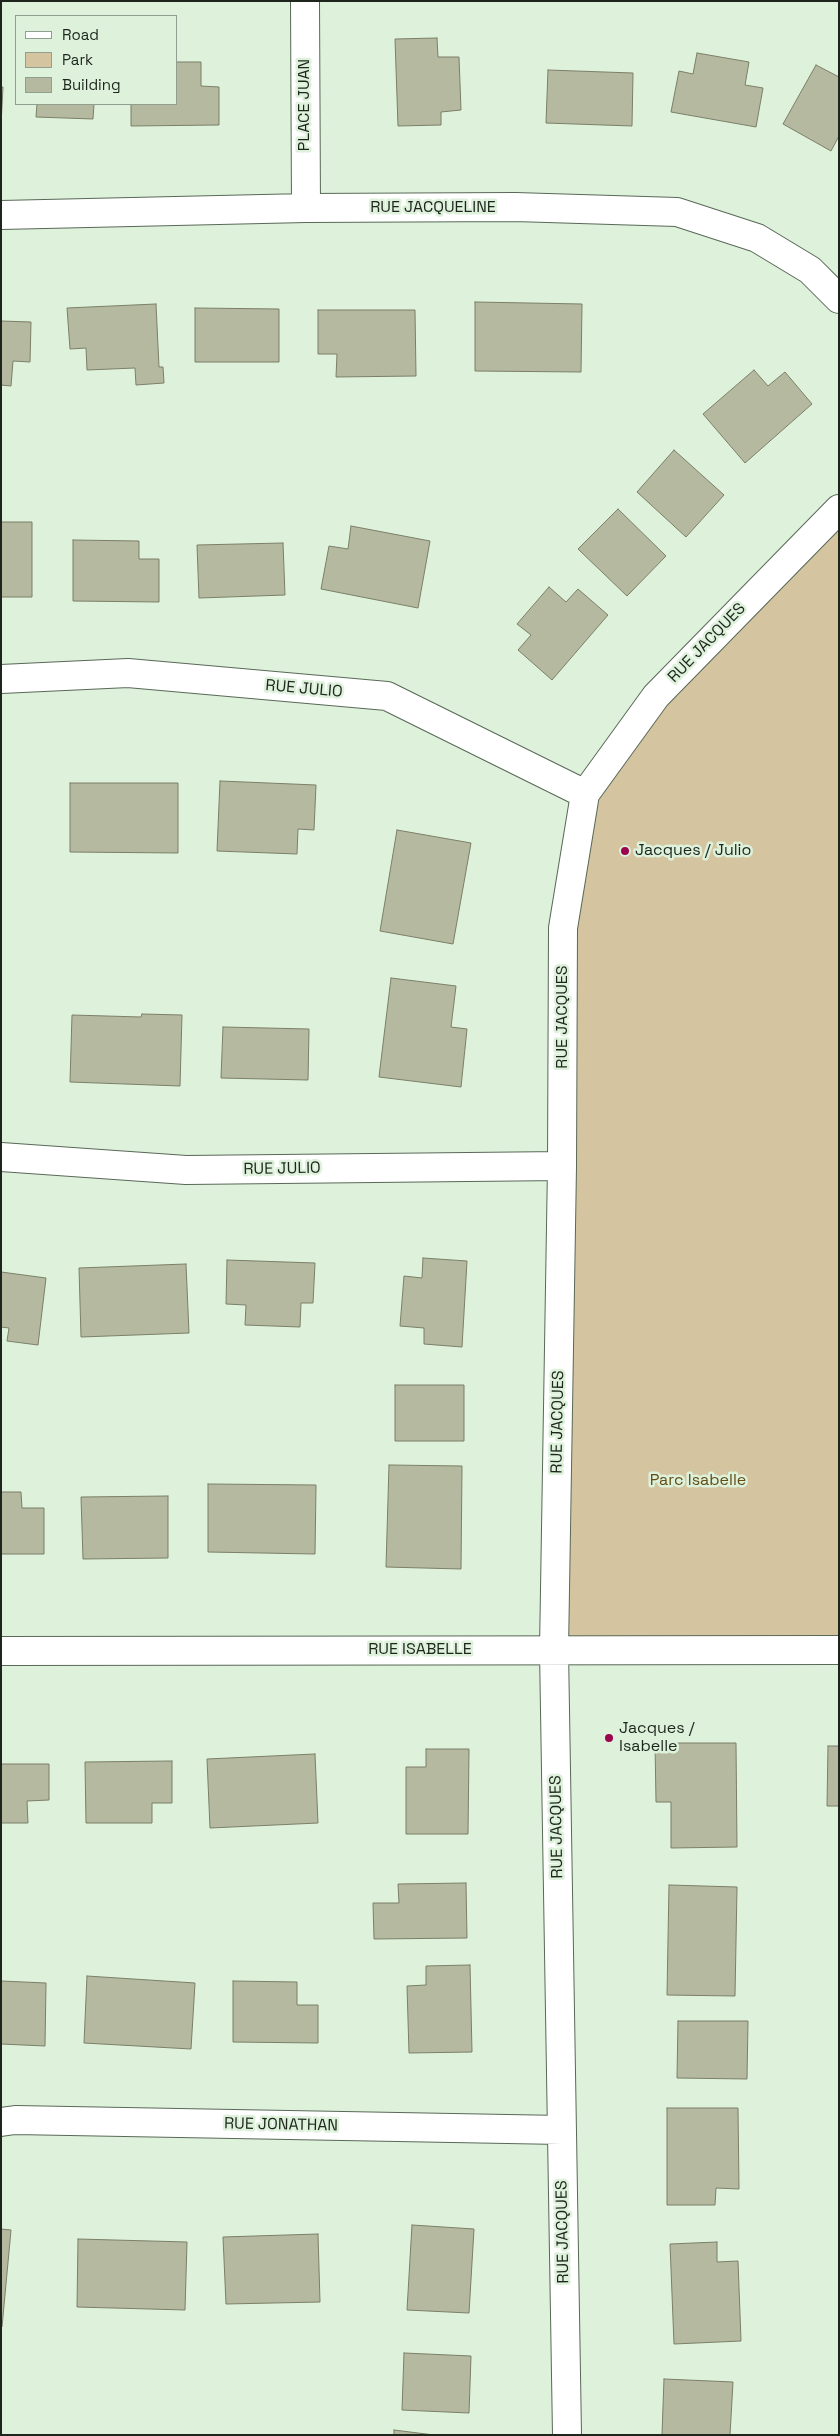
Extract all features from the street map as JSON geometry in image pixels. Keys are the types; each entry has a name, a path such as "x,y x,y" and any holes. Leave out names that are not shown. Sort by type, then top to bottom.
{"street":[{"name":"PLACE JUAN","path":"305,1 306,208"},
{"name":"RUE JACQUELINE","path":"1,215 306,208 515,207 678,212 757,238 810,270 839,299"},
{"name":"RUE JACQUES","path":"567,2435 554,1650 562,1166 563,928 585,794 656,696 839,509"},
{"name":"RUE JULIO","path":"1,679 128,673 388,696 585,794"},
{"name":"RUE JULIO","path":"1,1157 186,1170 562,1166"},
{"name":"RUE ISABELLE","path":"1,1651 839,1650"},
{"name":"RUE JONATHAN","path":"1,2122 15,2120 562,2130"}],"green space":[{"name":"Parc Isabelle","path":"839,509 839,1650 554,1650 563,928 585,794"}],"building":[{"path":"437,38 438,57 459,57 461,110 441,112 441,125 398,126 395,39"},
{"path":"697,53 749,62 745,85 763,88 756,127 671,112 679,71 693,74"},
{"path":"178,62 201,62 201,86 219,87 219,125 131,126 131,105 178,105"},
{"path":"816,65 839,77 839,136 831,151 783,124"},
{"path":"548,70 633,73 632,126 546,123"},
{"path":"1,87 3,87 1,125"},
{"path":"37,105 94,105 93,119 36,117"},
{"path":"475,302 582,304 581,372 475,371"},
{"path":"156,304 159,367 163,367 164,383 136,385 135,368 87,370 86,348 70,349 67,308"},
{"path":"195,308 279,309 279,362 195,362"},
{"path":"318,310 415,310 416,376 336,377 337,354 318,354"},
{"path":"1,321 31,322 30,362 13,361 11,386 1,385"},
{"path":"754,370 768,386 785,372 812,404 745,463 703,414"},
{"path":"674,450 724,495 686,537 637,492"},
{"path":"618,509 666,556 627,596 578,549"},
{"path":"1,522 32,522 32,597 1,597"},
{"path":"351,526 430,541 418,608 321,589 329,546 348,549"},
{"path":"73,540 139,541 139,559 159,559 159,602 73,601"},
{"path":"283,543 285,595 199,598 197,545"},
{"path":"549,587 566,602 578,589 608,615 552,680 518,650 531,635 517,624"},
{"path":"220,781 316,785 314,830 298,829 297,854 217,851"},
{"path":"70,783 178,783 178,853 70,852"},
{"path":"397,830 471,843 453,944 380,931"},
{"path":"391,978 456,986 451,1027 467,1029 461,1087 379,1077"},
{"path":"142,1014 182,1015 180,1086 70,1082 72,1015 141,1017"},
{"path":"223,1027 309,1029 308,1080 221,1078"},
{"path":"423,1258 467,1261 462,1347 424,1344 424,1328 400,1326 404,1276 422,1278"},
{"path":"227,1260 315,1263 313,1303 301,1303 300,1327 245,1325 246,1305 226,1304"},
{"path":"186,1264 189,1333 81,1337 79,1268"},
{"path":"1,1272 46,1278 38,1345 7,1341 9,1328 1,1327"},
{"path":"395,1385 464,1385 464,1441 395,1441"},
{"path":"389,1465 462,1466 461,1569 386,1567"},
{"path":"208,1484 316,1485 315,1554 208,1552"},
{"path":"1,1492 21,1492 22,1508 44,1508 44,1554 1,1554"},
{"path":"168,1496 168,1558 83,1559 81,1497"},
{"path":"655,1743 736,1743 737,1847 671,1848 671,1802 656,1802"},
{"path":"828,1746 839,1746 839,1806 827,1806"},
{"path":"426,1749 469,1749 468,1834 406,1834 406,1767 426,1767"},
{"path":"315,1754 318,1823 210,1828 207,1759"},
{"path":"172,1761 172,1803 152,1803 152,1823 86,1823 85,1762"},
{"path":"1,1764 49,1764 49,1800 27,1801 28,1823 1,1823"},
{"path":"466,1883 467,1938 374,1939 373,1903 399,1903 398,1884"},
{"path":"669,1885 737,1887 735,1996 667,1995"},
{"path":"470,1965 472,2052 409,2053 407,1986 426,1985 426,1966"},
{"path":"87,1976 195,1983 191,2049 84,2043"},
{"path":"1,1981 46,1983 45,2046 1,2044"},
{"path":"233,1981 297,1982 297,2005 318,2005 318,2043 233,2042"},
{"path":"678,2021 748,2021 747,2079 677,2078"},
{"path":"667,2108 738,2108 739,2189 716,2188 715,2205 667,2205"},
{"path":"412,2225 474,2229 469,2313 407,2310"},
{"path":"1,2229 11,2230 2,2327 1,2327"},
{"path":"318,2234 320,2302 226,2304 223,2237"},
{"path":"78,2239 187,2242 185,2310 77,2307"},
{"path":"717,2242 717,2262 738,2261 741,2341 674,2344 670,2244"},
{"path":"404,2353 471,2356 469,2413 402,2410"},
{"path":"664,2379 733,2382 730,2435 662,2435"},
{"path":"394,2430 434,2435 394,2435"}],"place":[{"name":"Jacques / Julio","path":"625,851"},
{"name":"Jacques / Isabelle","path":"609,1738"}]}
